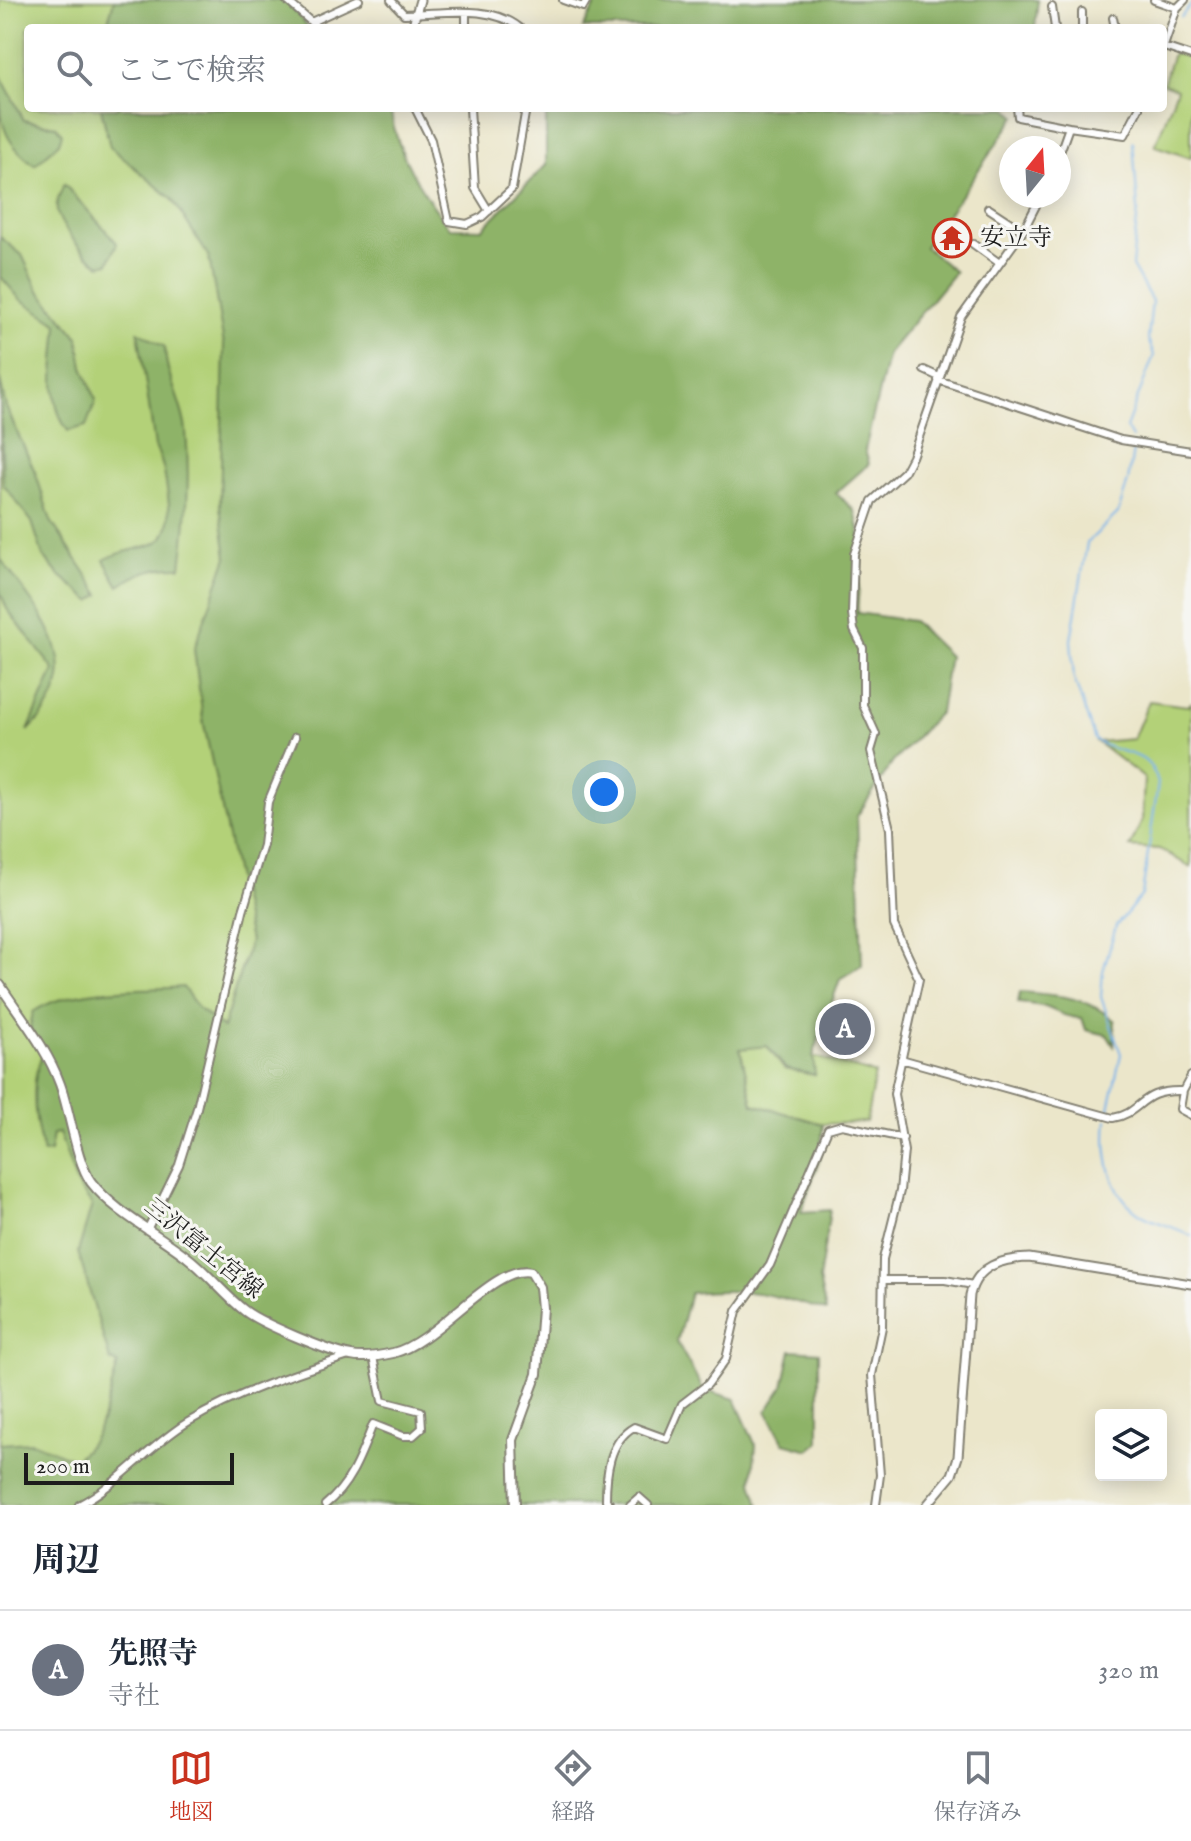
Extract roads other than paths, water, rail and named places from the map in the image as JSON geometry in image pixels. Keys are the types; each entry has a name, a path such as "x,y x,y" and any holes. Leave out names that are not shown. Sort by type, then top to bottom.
{"main road":[{"name":"三沢富士宮線","path":"0,985 52,1065 81,1160 91,1182 190,1259 247,1313 349,1356 373,1357 413,1347 439,1329 482,1290 507,1274 521,1270 531,1272 540,1287 541,1297 539,1353 537,1374 513,1440 515,1505"}],"street":[{"path":"286,0 313,24"},
{"path":"311,22 359,0"},
{"path":"391,0 397,11 500,15 514,24"},
{"path":"413,24 420,0"},
{"path":"563,0 583,7 587,0"},
{"path":"1154,0 1177,8"},
{"path":"1167,37 1177,8 1185,0"},
{"path":"1052,7 1054,24"},
{"path":"1082,12 1082,24"},
{"path":"466,13 466,24"},
{"path":"1113,18 1114,24"},
{"path":"1167,49 1191,56"},
{"path":"417,112 431,140 449,221 467,224 506,196 516,180 525,112"},
{"path":"470,112 475,188 489,211"},
{"path":"1017,112 1018,117 1125,135 1137,112"},
{"path":"1066,136 1069,127"},
{"path":"988,208 1023,231"},
{"path":"876,1505 880,1475 872,1375 882,1327 883,1259 900,1191 903,1138 895,1112 901,1059 919,979 894,925 890,829 871,751 876,734 863,705 863,648 854,630 851,583 854,554 872,501 904,472 919,441 961,317 1023,231 1035,208"},
{"path":"973,244 998,262"},
{"path":"924,370 938,378 1121,440 1191,451"},
{"path":"148,1228 179,1165 197,1108 243,911 263,845 268,802 295,737"},
{"path":"901,1059 1113,1118 1125,1116 1157,1091 1183,1091"},
{"path":"1191,1076 1183,1091 1180,1109 1191,1115"},
{"path":"611,1505 606,1500 610,1461 628,1429 634,1427 667,1439 682,1404 708,1384 722,1366 737,1311 770,1265 828,1129 842,1125 903,1138"},
{"path":"927,1505 952,1475 958,1457 963,1352 973,1285 986,1267 1004,1259 1029,1258 1191,1284"},
{"path":"884,1280 945,1280 973,1285"},
{"path":"79,1505 112,1484 169,1436 228,1399 349,1356"},
{"path":"325,1505 340,1492 355,1468 373,1424 403,1436 413,1436 422,1428 421,1411 382,1401 373,1357"},
{"path":"630,1505 639,1497 648,1505"}],"waterway":[{"path":"1181,17 1191,4"},
{"path":"1132,438 1126,428 1154,355 1148,339 1152,301 1132,266 1138,210 1133,142"},
{"path":"1108,1113 1121,1054 1101,997 1103,971 1116,926 1142,895 1158,783 1154,771 1141,758 1095,740 1074,679 1071,640 1087,543 1118,513 1128,481 1134,444"},
{"path":"1107,1120 1107,1149 1112,1177 1126,1202 1150,1219 1191,1236"}],"place":[{"name":"安立寺","path":"952,238"},
{"name":"先照寺","path":"845,1029"}]}
